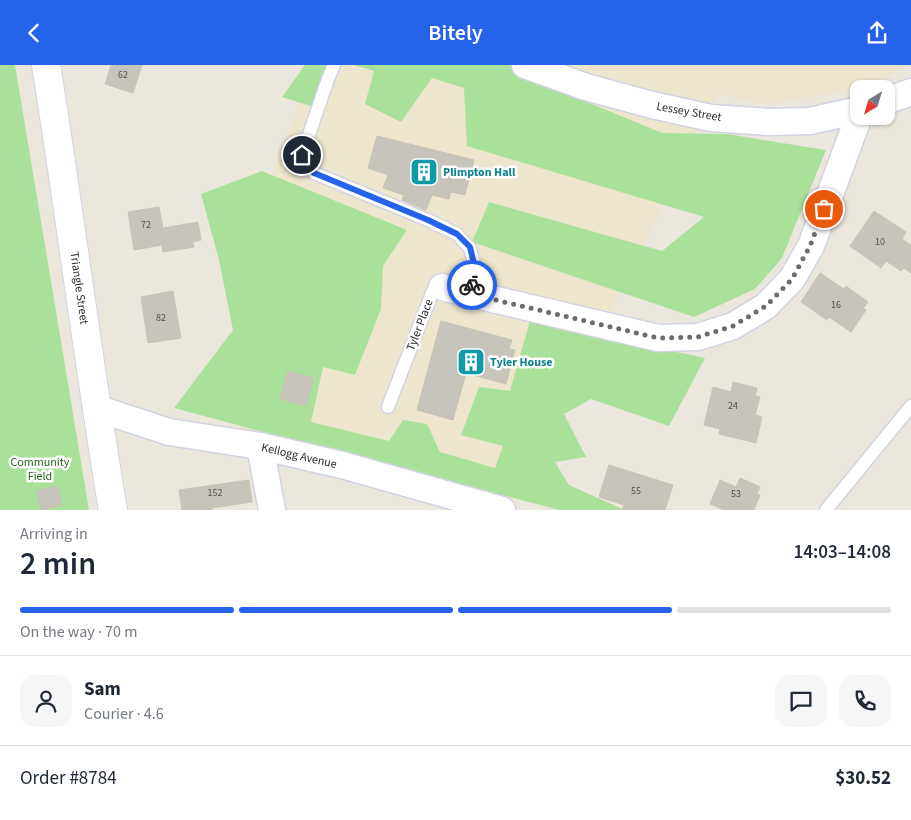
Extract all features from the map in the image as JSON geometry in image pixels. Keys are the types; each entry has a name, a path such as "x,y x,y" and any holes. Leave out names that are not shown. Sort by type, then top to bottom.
{"main road":[{"name":"Triangle Street","path":"46,65 96,408 113,510"}],"street":[{"name":"Lessey Street","path":"525,65 586,87 710,118 769,123 810,121 850,112"},
{"path":"895,98 911,92"},
{"name":"Tyler Place","path":"442,287 658,338 698,337 733,326 766,306 792,279 810,246 856,125"},
{"name":"Kellogg Avenue","path":"96,408 170,432 260,446 342,465 502,510"},
{"path":"260,446 272,510"}],"lane":[{"path":"334,65 302,155 314,173 457,234 470,247 475,268 470,294"},
{"name":"Tyler Place","path":"388,407 432,293 435,288 442,287"},
{"path":"826,510 911,406"}],"shaded area":[{"path":"315,65 911,65 876,80 850,80 850,89 766,105 716,93 517,506 237,433 275,162"}],"green space":[{"name":"Community Field","path":"0,65 15,65 89,510 0,510"},
{"path":"305,65 341,65 320,109 282,97"},
{"path":"354,65 509,65 575,97 662,133 727,134 826,150 782,258 755,289 694,317 472,242 489,202 662,251 704,217 467,146 464,88 432,78 401,122 365,104 374,71"},
{"path":"262,171 407,230 383,266 381,309 355,375 323,367 311,422 389,441 403,420 427,424 440,452 495,468 503,446 461,435 479,387 510,391 530,321 705,358 669,426 591,399 564,414 586,457 555,462 569,485 625,510 560,510 174,408 233,330 219,260 201,194"}],"building":[{"path":"111,65 142,65 133,93 105,84"},
{"name":"Plimpton Hall","path":"377,136 474,160 465,195 451,192 449,199 432,195 426,210 402,200 404,195 383,188 388,175 368,168"},
{"path":"159,207 163,228 198,222 201,240 193,242 194,247 163,252 162,245 134,250 128,212"},
{"path":"874,211 906,232 902,239 911,245 911,273 904,268 901,271 886,261 881,268 850,246"},
{"path":"820,273 844,289 846,286 868,302 863,308 866,310 851,332 829,317 827,320 801,302"},
{"path":"173,291 181,338 148,343 141,297"},
{"name":"Tyler House","path":"441,321 512,340 509,349 515,350 506,384 466,373 453,420 417,410"},
{"path":"288,371 313,378 306,406 280,399"},
{"path":"733,382 757,388 755,396 760,397 755,415 762,417 756,443 719,434 720,429 704,425 713,387 731,392"},
{"path":"609,465 673,485 665,510 622,510 624,505 599,497"},
{"path":"740,478 760,487 757,494 760,495 754,510 724,510 710,504 720,480 736,487"},
{"path":"249,480 252,502 212,508 212,510 182,510 179,490"},
{"path":"57,486 62,505 41,510 36,491"}],"way so far":[{"path":"472,285 470,294 658,338 698,337 733,326 766,306 792,279 810,246 824,209"}],"place":[{"name":"Plimpton Hall","path":"424,172"},
{"name":"Tyler House","path":"471,362"}],"route":[{"path":"302,155 314,173 457,234 470,247 475,268 472,285"}]}
